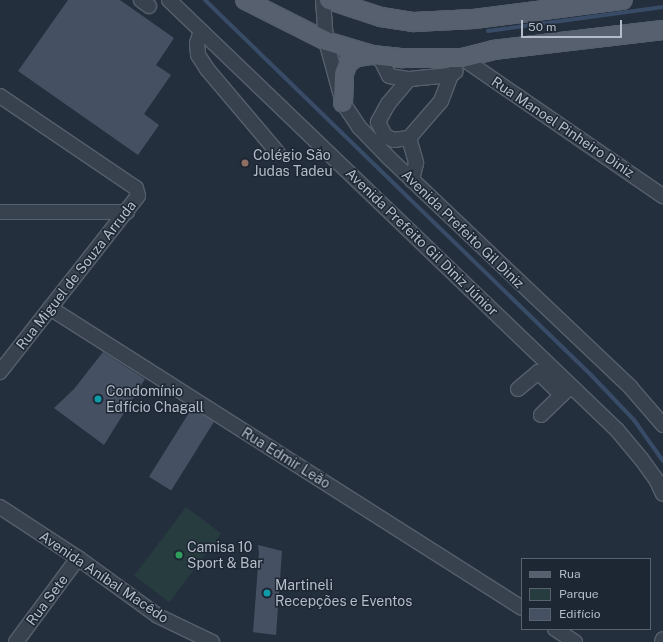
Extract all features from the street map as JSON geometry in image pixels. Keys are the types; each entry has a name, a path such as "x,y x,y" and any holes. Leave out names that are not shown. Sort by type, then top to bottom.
{"main road":[{"path":"245,0 326,41 376,55"},
{"path":"329,0 381,16 414,22 474,19 623,0"},
{"path":"343,103 344,74 348,63 357,57 376,55 465,60 493,50 663,30"}],"street":[{"name":"Avenida Prefeito Gil Diniz Júnior","path":"169,0 567,390 617,430 642,460 657,481 663,494"},
{"name":"Avenida Prefeito Gil Diniz","path":"323,0 326,41 343,103 360,127 412,181 631,388 663,425"},
{"path":"201,31 197,43 198,55 207,69 278,152"},
{"path":"376,55 389,76 409,79 450,75"},
{"path":"409,79 388,104 378,122 385,136 394,140 409,138 441,101 450,75 465,60"},
{"name":"Rua Manoel Pinheiro Diniz","path":"465,60 663,196"},
{"name":"Rua Miguel de Souza Arruda","path":"0,96 136,188 138,196 127,212 50,308 7,354 0,372"},
{"path":"409,138 416,163 412,181"},
{"path":"0,212 127,212"},
{"name":"Rua Edmir Leão","path":"50,308 521,607"},
{"path":"518,390 538,372 567,390 541,415"},
{"name":"Avenida Aníbal Macêdo","path":"0,507 78,558 158,616 212,642"},
{"name":"Rua Sete","path":"16,642 78,558"},
{"path":"557,630 575,642"}],"green space":[{"name":"Camisa 10 Sport & Bar","path":"186,507 221,533 169,602 134,576"}],"building":[{"path":"68,0 120,0 174,38 156,65 171,75 144,114 159,125 138,155 18,71"},
{"name":"Condomínio Edfício Chagall","path":"103,352 145,379 104,445 54,408 74,389"},
{"path":"192,408 214,422 171,490 149,477"},
{"name":"Martineli Recepções e Eventos","path":"258,545 282,551 276,635 253,632 259,553"}],"waterway":[{"path":"205,0 592,376 634,420 663,461"},
{"path":"488,31 663,7"}],"place":[{"name":"Colégio São Judas Tadeu","path":"245,163"},
{"name":"Condomínio Edfício Chagall","path":"98,399"},
{"name":"Camisa 10 Sport & Bar","path":"179,555"},
{"name":"Martineli Recepções e Eventos","path":"267,593"}]}
